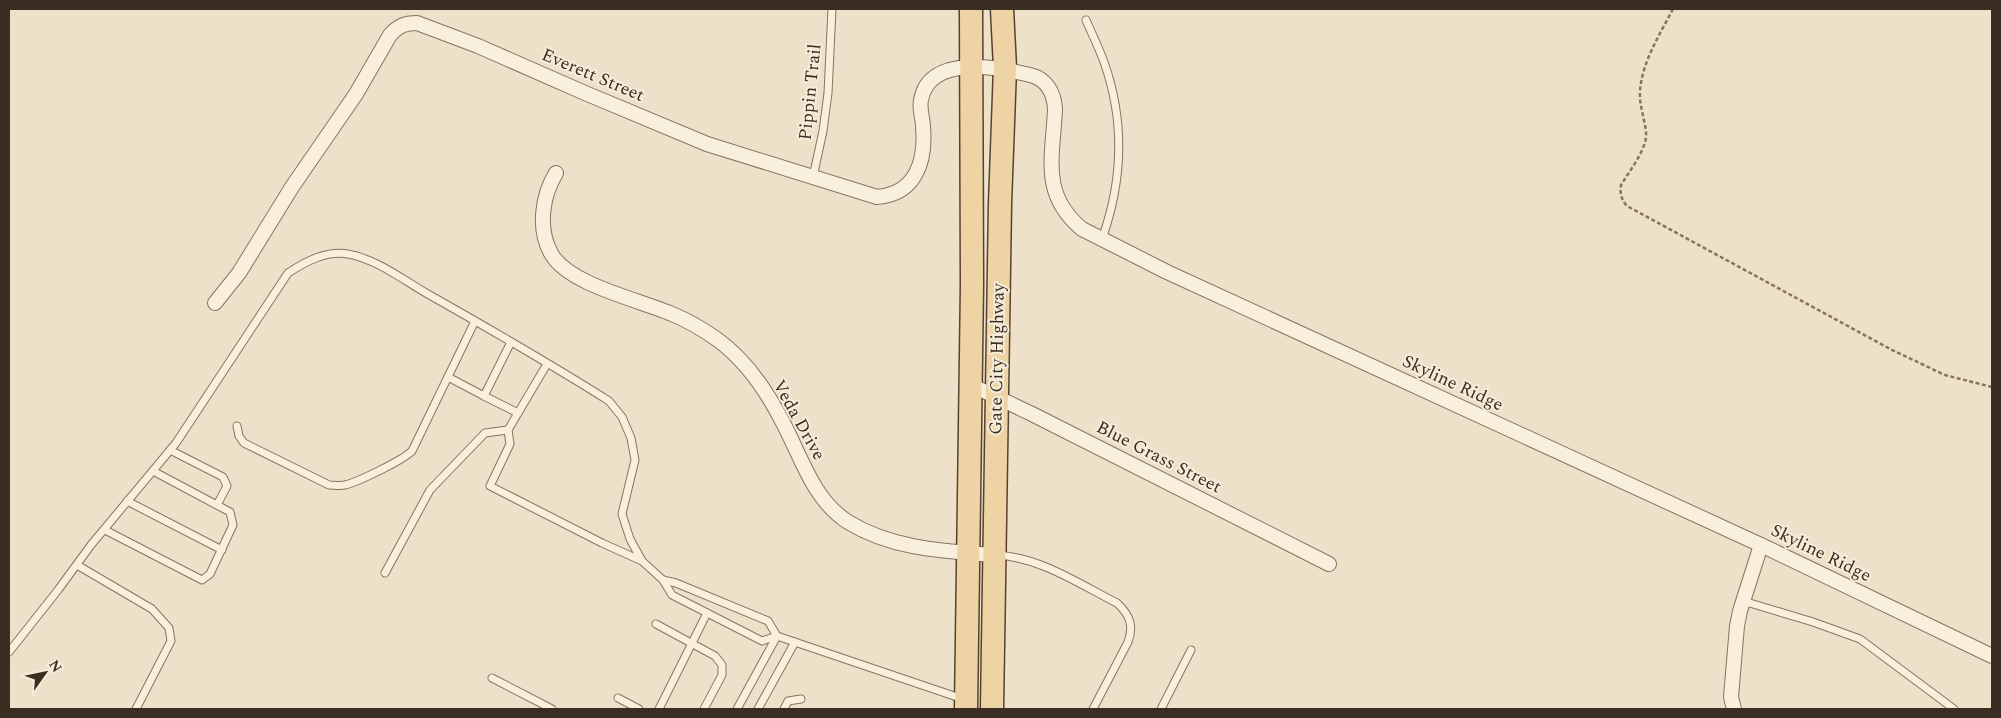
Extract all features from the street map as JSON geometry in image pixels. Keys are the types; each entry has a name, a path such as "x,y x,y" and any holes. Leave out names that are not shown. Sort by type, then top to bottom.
{"main road":[{"name":"Gate City Highway","path":"971,9 973,68 968,553 972,706"},
{"name":"Gate City Highway","path":"992,709 996,397 1005,68 1002,9"}],"street":[{"name":"Everett Street","path":"216,303 239,273 292,187 356,94 390,35 398,27 408,23 417,23 478,46 585,94 707,144 872,196 887,196 898,193 908,186 915,177 920,166 923,143 924,126 920,100 924,89 931,80 942,72 951,69 1005,68"},
{"name":"Skyline Ridge","path":"1005,68 1034,76 1044,82 1051,90 1055,109 1052,181 1054,193 1070,219 1082,229 1176,276 1761,544 1992,656"},
{"name":"Veda Drive","path":"556,173 545,195 544,229 552,255 560,266 571,274 600,287 696,325 734,354 766,393 782,419 812,483 829,506 846,520 866,532 887,540 924,549 994,555"},
{"name":"Blue Grass Street","path":"971,385 1329,564"},
{"path":"1734,709 1732,697 1737,626 1761,544"}],"lane":[{"name":"Pippin Trail","path":"813,178 823,131 828,93 832,9"},
{"path":"1086,20 1109,78 1115,102 1119,132 1117,188 1111,214 1102,239"},
{"path":"9,652 193,419 288,273 306,261 326,255 347,254 369,261 610,401 622,417 631,438 635,460 622,514 630,539 642,561"},
{"path":"237,426 239,436 244,443 329,485 345,485 405,458 412,451 475,321"},
{"path":"484,396 511,342"},
{"path":"547,364 508,430 510,444 490,486 602,543 642,561 663,580 672,595 762,641 777,636 972,706"},
{"path":"448,377 518,413"},
{"path":"385,573 430,490 485,433 508,430"},
{"path":"170,450 223,477 227,486 217,505"},
{"path":"105,530 202,580 210,574 233,525 230,512 153,471"},
{"path":"127,501 222,550"},
{"path":"994,555 1012,556 1036,562 1118,603 1125,610 1131,622 1132,632 1093,709"},
{"path":"77,565 152,609 169,628 171,641 136,709"},
{"path":"663,580 676,583 768,621 777,636"},
{"path":"1743,601 1860,638 1954,709"},
{"path":"659,709 707,613"},
{"path":"656,624 715,656 722,665 722,675 704,709"},
{"path":"737,709 777,636"},
{"path":"758,709 795,642"},
{"path":"1161,709 1191,650"},
{"path":"492,678 552,709"},
{"path":"618,698 639,709"},
{"path":"784,709 788,701 801,699"}],"path":[{"path":"1673,9 1652,50 1643,76 1640,91 1641,111 1647,134 1646,143 1621,185 1622,200 1627,206 1892,350 1945,375 1992,388"}]}
